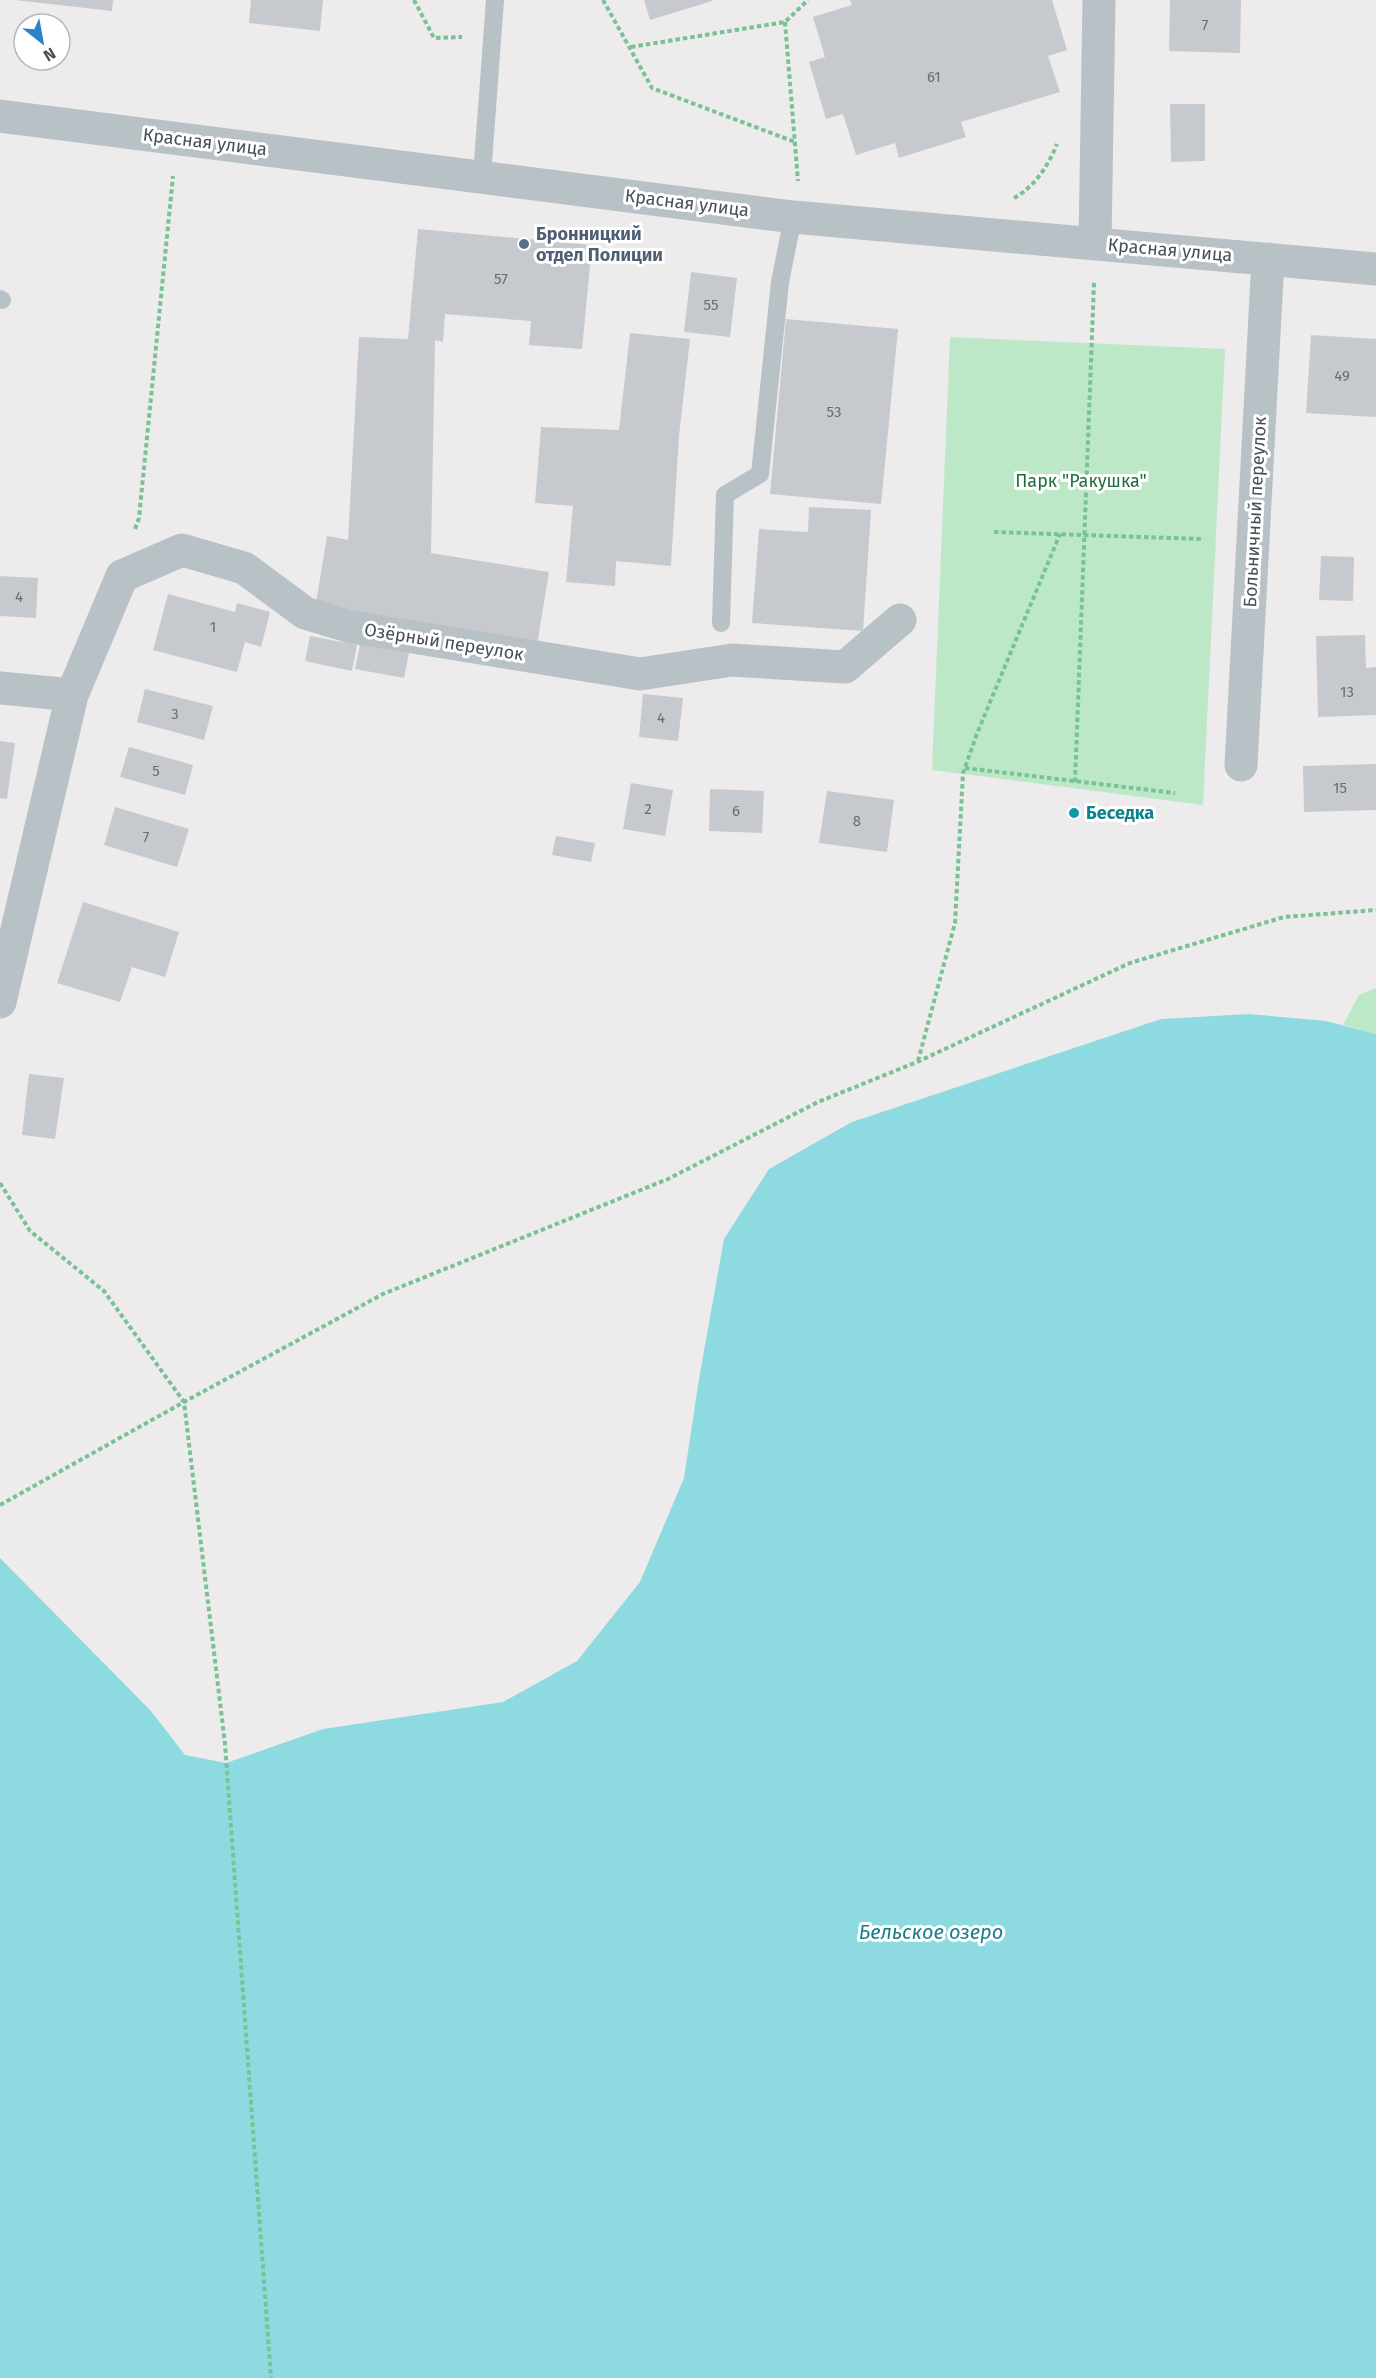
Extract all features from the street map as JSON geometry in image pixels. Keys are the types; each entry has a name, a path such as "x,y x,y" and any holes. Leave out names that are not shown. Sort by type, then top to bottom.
{"street":[{"path":"1095,243 1099,0"},
{"name":"Красная улица","path":"0,116 793,217 1268,259 1374,262"},
{"name":"Больничный переулок","path":"1242,765 1268,259"},
{"name":"Озёрный переулок","path":"122,576 182,550 244,568 305,613 351,627 640,674 732,660 845,667 900,620"},
{"path":"0,1002 72,694 122,576"},
{"path":"0,688 72,694"}],"lane":[{"path":"482,176 495,0"},
{"path":"720,623 725,495 760,474 780,282 793,217"}],"path":[{"path":"414,0 434,38 492,36"},
{"path":"603,0 652,88 795,142"},
{"path":"630,48 785,22 808,0"},
{"path":"785,22 799,186 793,217"},
{"path":"1010,200 1037,179 1052,157 1060,137"},
{"path":"122,576 139,518 176,139"},
{"path":"1075,782 1095,243"},
{"path":"994,532 1204,539"},
{"path":"917,1062 955,923 965,768 978,731 1060,534"},
{"path":"965,768 1175,793"},
{"path":"0,1505 383,1294 668,1179 818,1102 917,1062 1130,963 1284,917 1376,909"},
{"path":"0,1183 30,1231 104,1291 184,1402 225,1744 272,2378"}],"green space":[{"name":"Парк \"Ракушка\"","path":"950,337 1225,349 1203,805 932,770"},
{"path":"1376,988 1376,1034 1343,1025 1359,995"}],"water":[{"name":"Бельское озеро","path":"1249,1014 1326,1021 1376,1034 1376,2378 0,2378 0,1558 151,1711 185,1755 226,1763 323,1729 503,1702 577,1661 640,1582 684,1478 724,1239 769,1169 852,1122 1161,1019"}],"building":[{"path":"15,0 113,0 112,11"},
{"path":"251,0 323,0 320,31 249,23"},
{"path":"644,0 712,0 712,1 650,20"},
{"path":"850,0 1052,0 1067,50 1048,56 1060,92 961,122 966,137 899,158 895,143 856,155 843,114 826,119 809,62 825,57 813,17 852,5"},
{"path":"1170,0 1241,0 1240,53 1169,51"},
{"path":"1170,104 1205,104 1205,161 1171,162"},
{"path":"418,229 592,245 582,349 529,345 531,321 445,314 443,342 435,340 431,553 549,572 537,645 315,609 327,536 348,540 359,337 408,339"},
{"path":"691,272 737,278 730,337 684,332"},
{"path":"786,319 898,329 881,504 770,494"},
{"path":"630,333 690,339 679,436 671,566 616,561 615,586 566,582 573,506 535,503 541,427 619,430"},
{"path":"1311,335 1376,339 1376,417 1306,413"},
{"path":"809,507 871,510 863,631 752,623 759,529 808,532"},
{"path":"1321,556 1354,557 1353,601 1319,600"},
{"path":"0,576 38,578 36,618 0,616"},
{"path":"168,594 235,612 237,603 270,612 261,647 245,642 237,672 153,650"},
{"path":"1365,635 1366,668 1376,667 1376,715 1318,717 1316,636"},
{"path":"310,636 357,645 352,671 305,661"},
{"path":"360,645 409,653 404,678 355,669"},
{"path":"145,689 213,706 204,740 137,722"},
{"path":"643,694 683,698 678,741 639,737"},
{"path":"0,741 15,743 7,799 0,798"},
{"path":"129,747 193,765 185,795 120,777"},
{"path":"1376,764 1376,810 1304,812 1303,766"},
{"path":"631,783 673,790 665,836 623,829"},
{"path":"710,789 764,791 762,833 709,831"},
{"path":"827,791 894,800 887,852 819,843"},
{"path":"115,807 189,829 177,867 104,845"},
{"path":"556,836 595,843 591,862 552,855"},
{"path":"83,902 179,932 165,977 132,967 120,1002 57,983"},
{"path":"29,1074 64,1078 55,1139 22,1135"}],"place":[{"name":"Бронницкий отдел Полиции","path":"524,244"},
{"name":"Беседка","path":"1074,813"}]}
